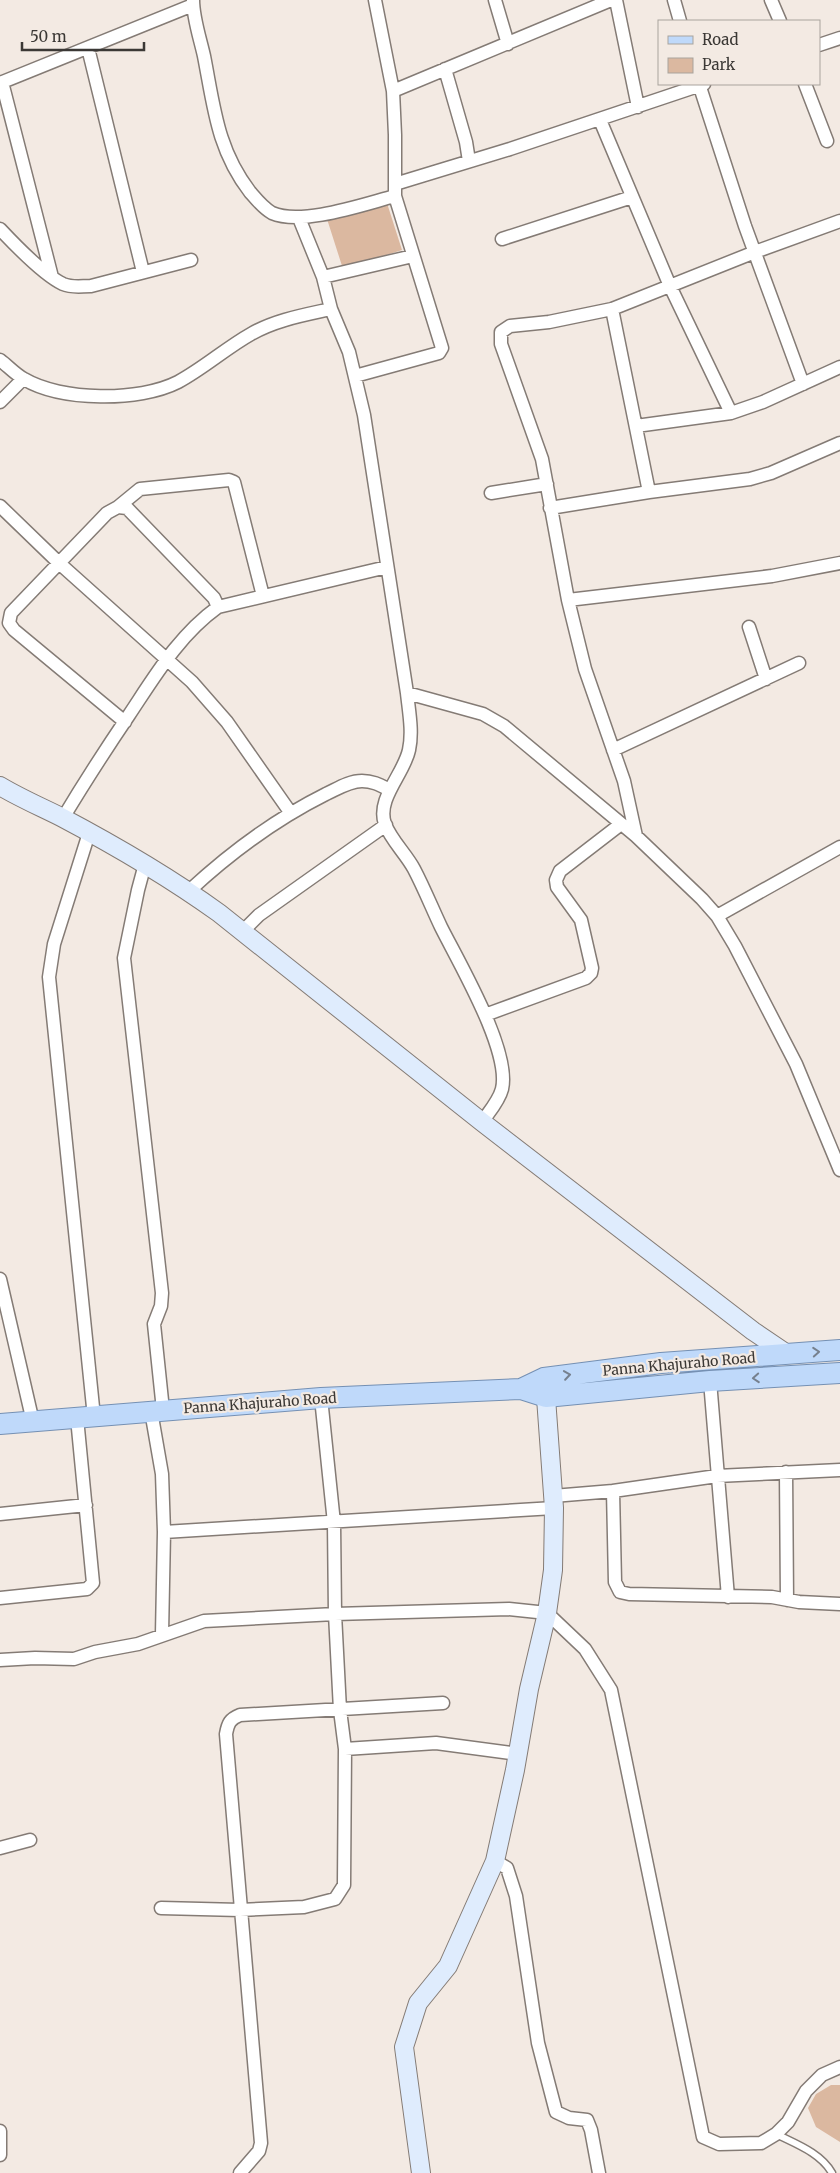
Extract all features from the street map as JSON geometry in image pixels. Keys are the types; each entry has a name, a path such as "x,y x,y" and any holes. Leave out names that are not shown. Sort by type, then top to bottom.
{"main road":[{"path":"2,792 63,818 189,891 482,1122 754,1331 787,1354"},
{"name":"Panna Khajuraho Road","path":"545,1388 661,1363 840,1350"},
{"name":"Panna Khajuraho Road","path":"0,1424 321,1398 710,1381 840,1373"},
{"path":"421,2173 404,2047 418,2003 448,1966 495,1862 518,1754 528,1688 547,1613 553,1570 554,1502 545,1388"}],"street":[{"path":"355,376 439,353 442,348 413,256 395,190 393,90 375,0"},
{"path":"496,0 508,44"},
{"path":"393,90 611,0"},
{"path":"616,0 638,107"},
{"path":"674,0 680,20"},
{"path":"771,0 780,20"},
{"path":"52,277 1,83 193,3 223,146 231,162 262,206 272,212 299,218 345,209 469,161 600,120 698,85"},
{"path":"820,45 839,40"},
{"path":"88,48 143,272"},
{"path":"445,69 466,142 469,161"},
{"path":"701,85 711,127 803,384"},
{"path":"805,85 827,141"},
{"path":"600,120 670,286 731,413"},
{"path":"502,239 632,197"},
{"path":"299,218 323,277 330,309 350,352 364,415 407,693 410,729 409,749 405,764 390,790 383,812 386,825 414,867 485,1015 496,1045 502,1072 502,1088 498,1100 482,1122"},
{"path":"636,836 624,781 585,669 568,600 547,484 534,433 501,344 501,332 510,326 549,322 612,309 755,252 840,221"},
{"path":"0,229 52,277 64,284 76,287 91,286 191,260"},
{"path":"323,277 413,256"},
{"path":"0,360 23,379 46,389 77,396 114,396 145,392 177,382 251,333 272,324 330,309"},
{"path":"612,309 649,492"},
{"path":"636,426 731,413 840,367"},
{"path":"0,402 23,379"},
{"path":"550,508 771,474 840,443"},
{"path":"124,722 14,630 9,623 11,613 107,513 118,507 140,489 228,480 234,482 263,596"},
{"path":"490,493 547,484"},
{"path":"0,506 59,563 192,682 228,722 290,812"},
{"path":"118,507 127,508 214,598 218,607"},
{"path":"568,600 772,576 840,563"},
{"path":"63,818 85,781 173,648 199,621 218,607 387,567"},
{"path":"749,627 766,680"},
{"path":"612,750 799,664"},
{"path":"407,693 483,714 504,726 636,836 702,898 717,916 735,946 796,1064 840,1170"},
{"path":"189,891 221,862 290,812 343,786 360,781 373,781 390,790"},
{"path":"485,1015 586,978 591,973 592,968 581,920 557,887 556,880 560,871 621,824"},
{"path":"242,932 259,915 386,825"},
{"path":"0,1598 91,1587 93,1583 86,1505 86,1417 49,977 54,944 89,833"},
{"path":"717,916 840,847"},
{"path":"145,864 124,958 162,1293 161,1306 154,1324 164,1532 162,1634"},
{"path":"0,1279 33,1422"},
{"path":"710,1381 728,1597"},
{"path":"161,1908 240,1910 304,1907 335,1899 344,1885 346,1870 345,1749 340,1710 335,1614 334,1523 321,1398"},
{"path":"164,1532 334,1523 554,1502 613,1491 717,1476 840,1470"},
{"path":"786,1472 787,1600"},
{"path":"613,1491 615,1582 620,1592 629,1594 772,1597 799,1602 840,1604"},
{"path":"0,1514 86,1505"},
{"path":"0,1660 35,1658 74,1659 95,1652 138,1644 162,1634 204,1621 335,1614 509,1610 547,1613 585,1649 611,1690 703,2137 719,2144 761,2143 776,2134 788,2122 806,2091 822,2075 840,2068"},
{"path":"240,2173 259,2151 261,2142 226,1734 228,1724 232,1718 240,1715 443,1703"},
{"path":"345,1749 436,1743 518,1754"},
{"path":"0,1848 30,1840"},
{"path":"495,1862 507,1868 516,1896 538,2043 556,2112 569,2118 587,2120 591,2130 599,2173"},
{"path":"0,2131 0,2155"}],"lane":[{"path":"776,2134 812,2153 822,2160 832,2173"}],"green space":[{"path":"386,200 402,250 343,269 327,219"},
{"path":"831,2085 840,2085 840,2142 816,2127 808,2108 816,2094"}]}
